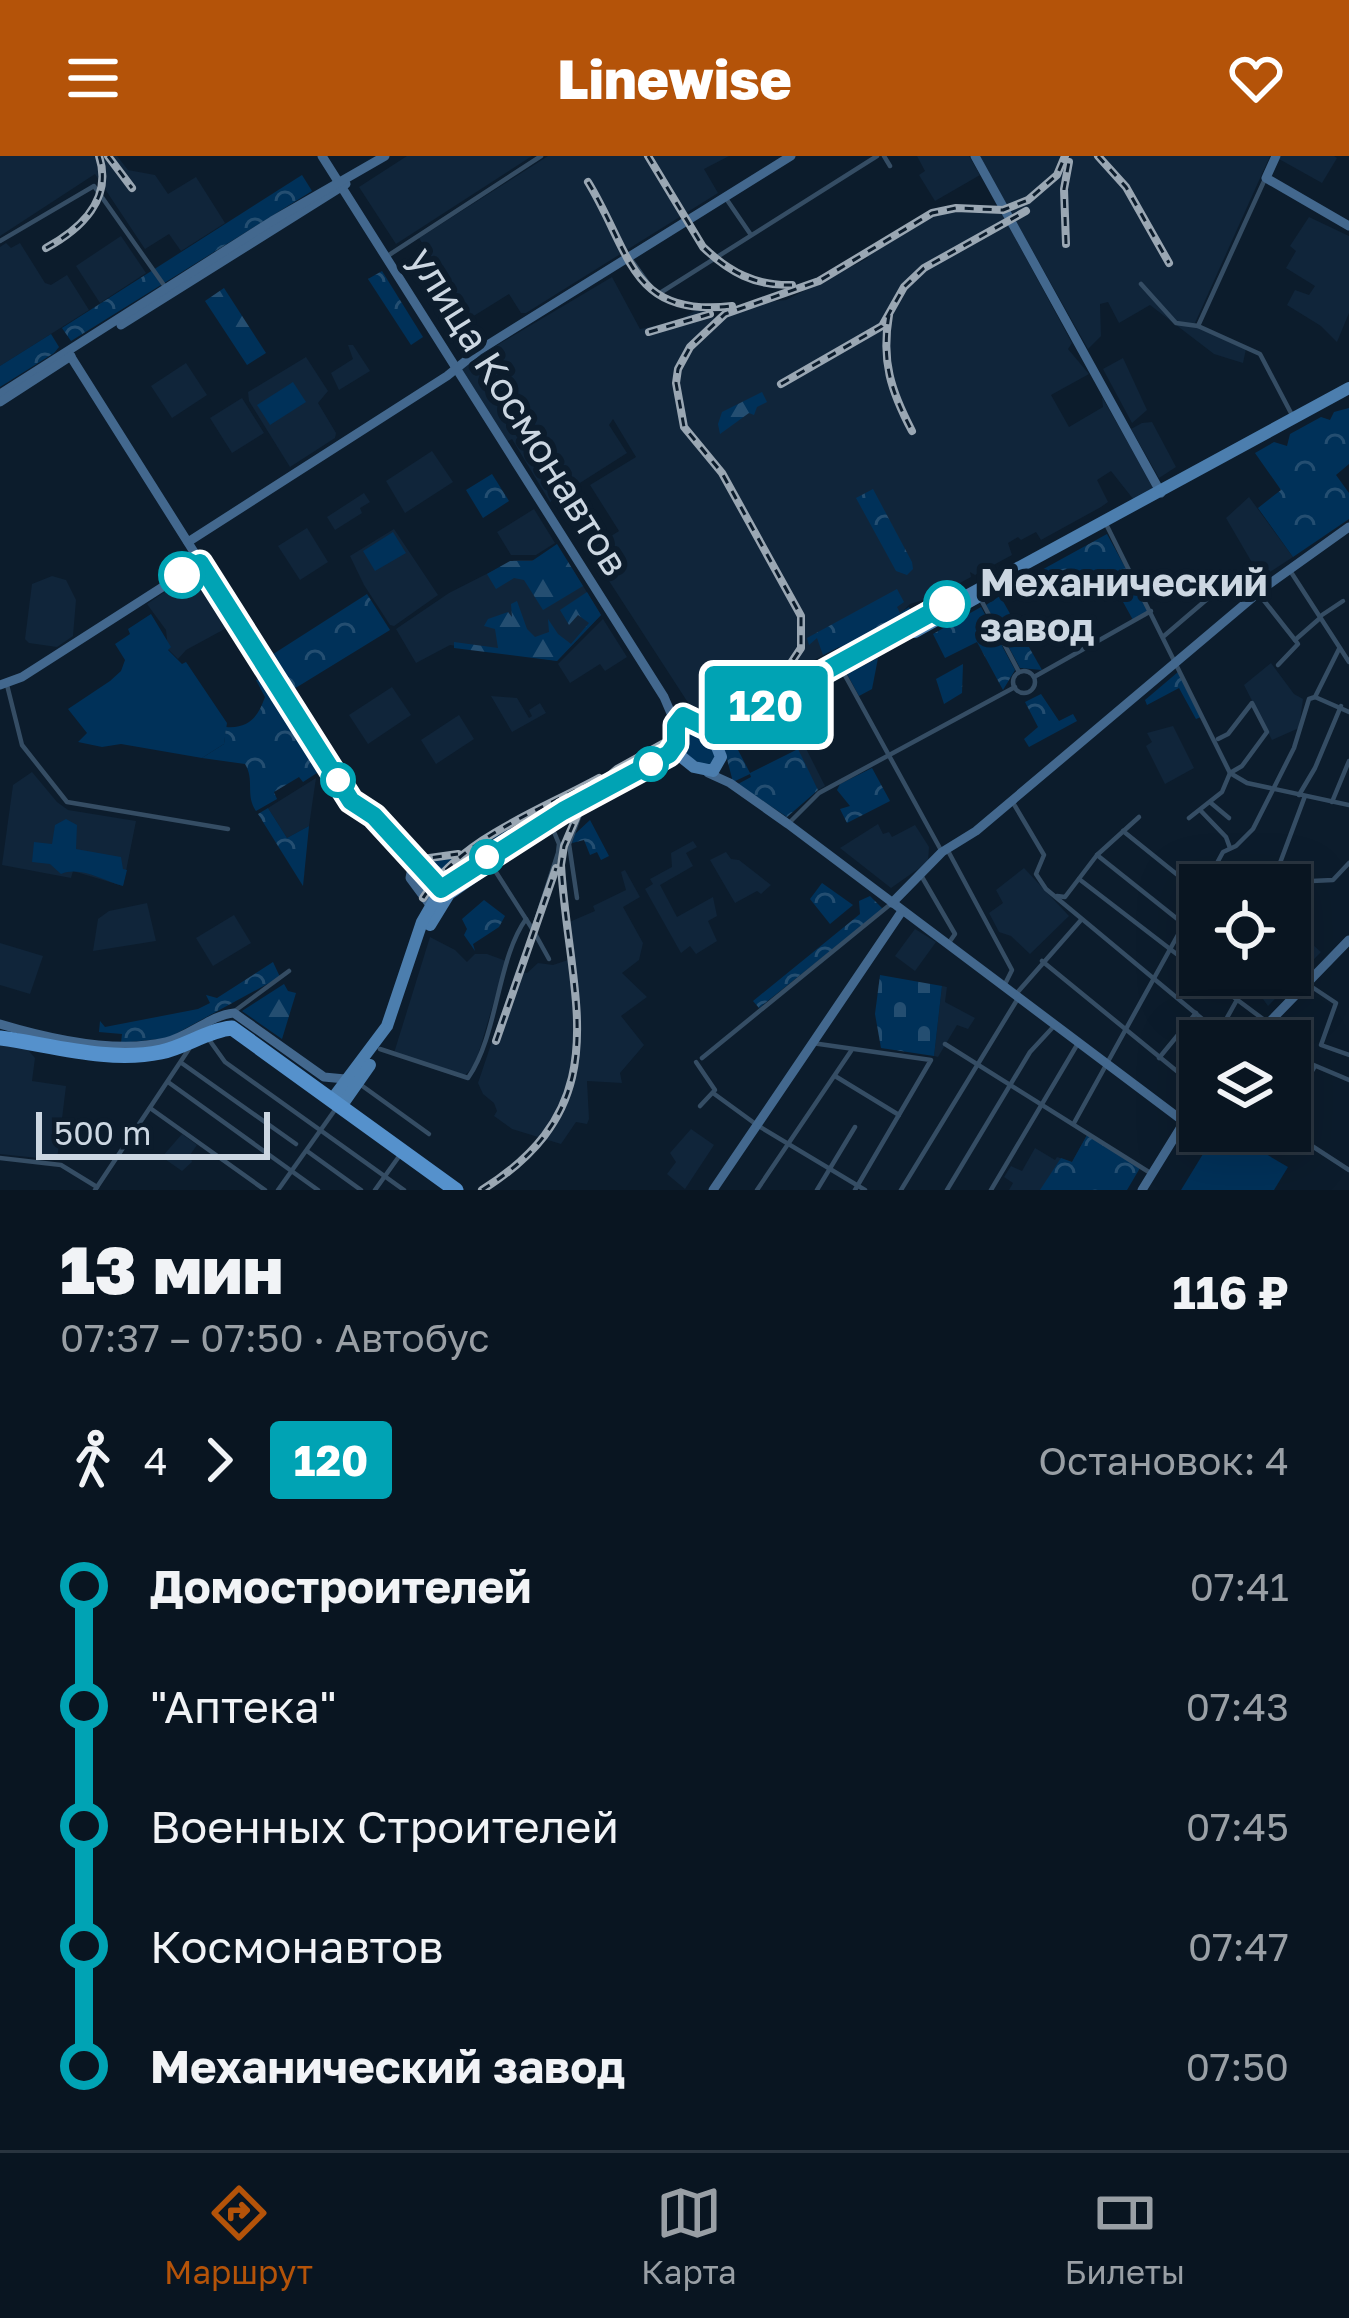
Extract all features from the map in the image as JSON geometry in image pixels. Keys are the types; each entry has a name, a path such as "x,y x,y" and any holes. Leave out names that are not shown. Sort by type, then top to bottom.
{"highway":[{"path":"1,1031 124,1056 163,1052 200,1040 233,1020 346,1097 403,1151 456,1190"}],"main road":[{"path":"686,762 676,744 676,725 683,716 720,729 979,596 1161,492 1349,393"},
{"path":"346,1097 402,1010 445,892 582,809 673,761 703,771 716,769 723,735 1294,417 1349,393"},
{"path":"710,729 719,751"},
{"path":"346,1097 396,1008 430,905 563,811 669,754 676,744"}],"street":[{"name":"улица Космонавтов","path":"322,156 664,698 676,725"},
{"path":"0,398 385,156"},
{"path":"386,257 541,156"},
{"path":"188,542 791,156"},
{"path":"630,258 655,293 660,293 880,156 890,166"},
{"path":"975,156 1161,492"},
{"path":"1198,326 1276,156"},
{"path":"1266,178 1349,226"},
{"path":"0,398 166,288 340,184"},
{"path":"0,241 94,186 166,288"},
{"path":"725,197 751,235"},
{"path":"1141,284 1176,323 1198,326 1260,354 1294,417"},
{"path":"70,357 351,801 374,816 445,892"},
{"path":"1107,526 1233,775 1272,789 1349,805"},
{"path":"700,1106 712,1095 713,1084 699,1060 892,903 944,850 976,831 1256,595 1349,527"},
{"path":"200,563 3,685 22,745 67,802 228,830"},
{"path":"1289,569 1349,662"},
{"path":"1164,636 1240,577 1298,644 1278,665"},
{"path":"979,596 1019,672 1034,677"},
{"path":"1295,640 1343,601"},
{"path":"788,824 819,793 1015,687 1029,692 1034,677 1151,611"},
{"path":"1315,697 1339,649"},
{"path":"842,670 1012,970 1004,986"},
{"path":"1015,687 1019,672"},
{"path":"1218,864 1227,850 1253,830 1294,748 1309,699 1315,697 1349,712"},
{"name":"улица Космонавтов","path":"664,698 692,718"},
{"path":"1189,818 1211,803 1267,732 1252,703 1228,734 1216,740"},
{"path":"1279,864 1302,795 1341,706"},
{"path":"719,751 730,783"},
{"path":"1332,802 1349,761"},
{"path":"703,771 730,783 788,824 1179,1117"},
{"path":"1012,801 1044,855 1039,880 1204,1020"},
{"path":"1211,803 1229,818"},
{"path":"577,898 568,844 582,809"},
{"path":"1200,810 1226,837 1227,850"},
{"path":"1057,896 1065,897 1097,855 1139,818"},
{"path":"533,929 560,844 553,827"},
{"path":"1123,831 1179,877"},
{"path":"560,844 568,844"},
{"path":"1097,855 1179,921"},
{"path":"1311,881 1333,880 1349,862"},
{"path":"413,863 410,878 430,905"},
{"path":"491,864 549,958"},
{"path":"871,886 889,891 916,876"},
{"path":"916,876 955,934 948,945"},
{"path":"1079,879 1179,958"},
{"path":"713,1190 902,911"},
{"path":"380,1049 468,1078 479,1060 510,949 526,919"},
{"path":"901,1190 1017,996 1042,961 1082,920"},
{"path":"1074,1123 1179,931"},
{"path":"1311,980 1349,940"},
{"path":"1339,951 1348,961"},
{"path":"1042,961 1179,1075"},
{"path":"1,1031 136,1046 192,1033 226,1013 233,1020 289,971"},
{"path":"1311,987 1336,1003 1321,1046 1349,1055"},
{"path":"1224,1020 1236,996 1263,1020"},
{"path":"1272,1020 1295,996"},
{"path":"1159,1058 1196,1013"},
{"path":"947,1190 1030,1052 1057,1023"},
{"path":"0,1158 52,1164 75,1172 96,1189 200,1040 404,1190"},
{"path":"992,1190 1080,1040"},
{"path":"812,1042 931,1060 856,1188"},
{"path":"945,1044 1152,1174"},
{"path":"757,1190 853,1049"},
{"path":"181,1063 296,1144"},
{"path":"1311,1064 1349,1080"},
{"path":"298,1066 329,1079 346,1097 429,1134"},
{"path":"1311,1073 1315,1066"},
{"path":"835,1076 899,1115"},
{"path":"168,1082 318,1190"},
{"path":"712,1095 866,1190"},
{"path":"278,1190 346,1097"},
{"path":"150,1108 265,1190"},
{"path":"817,1190 855,1127"},
{"path":"1142,1190 1179,1129"},
{"path":"1311,1145 1349,1170"},
{"path":"305,1150 361,1190"},
{"path":"375,1190 403,1151"}],"shaded area":[{"path":"0,156 117,156 128,170 155,175 168,194 196,177 225,223 181,251 169,234 145,249 95,174 0,236"},
{"path":"407,156 532,156 396,244 359,187"},
{"path":"548,156 729,156 704,169 718,193 526,313 521,313 509,294 464,322 477,344 464,352 448,326 454,321 429,284 442,275 419,238"},
{"path":"917,156 969,156 980,175 935,201 919,175 925,171"},
{"path":"979,156 1270,156 1195,323 1246,349 1243,363 1214,354 1150,305 1119,323 1108,302 1100,304 1101,336 1088,349"},
{"path":"1337,158 1322,183 1279,159"},
{"path":"1000,210 1072,343 1068,349 1089,374 1051,395 1069,427 1103,407 1102,397 1154,488 1134,500 1111,471 1097,480 1108,502 1101,507 1041,540 1036,532 1021,540 1018,537 1008,543 1012,555 975,575 970,572 971,577 910,604 900,614 886,612 881,604 844,625 847,632 839,647 709,716 696,715 589,550 619,531 590,485 636,457 613,419 609,425 627,453 550,502 512,439 506,442 462,366 612,277 640,329 678,321 696,310 709,310 716,321 762,302 786,300 868,258 866,252 933,214"},
{"path":"1309,217 1349,236 1349,313 1337,342 1287,305 1295,290 1309,295 1315,286 1286,268 1296,251 1290,246"},
{"path":"121,236 146,273 100,303 76,266"},
{"path":"6,243 11,248 20,243 45,283 51,285 67,275 89,310 0,366 0,247"},
{"path":"348,345 353,345 370,371 339,390 331,373 353,359"},
{"path":"306,357 328,391 318,403 336,433 290,467 248,392"},
{"path":"1123,358 1147,410 1132,423 1103,369"},
{"path":"186,363 207,395 172,418 151,386"},
{"path":"242,398 264,433 232,453 210,418"},
{"path":"1152,422 1176,467 1159,478 1131,429"},
{"path":"432,451 453,482 405,513 386,481"},
{"path":"364,493 370,502 360,508 362,513 335,530 327,517"},
{"path":"1249,497 1293,557 1261,578 1226,518"},
{"path":"534,509 555,543 536,555 511,555 497,532"},
{"path":"307,528 328,562 300,580 278,546"},
{"path":"394,529 438,595 394,626 350,556"},
{"path":"514,560 567,560 601,615 557,661 450,645 416,663 396,629 449,593"},
{"path":"193,573 200,574 232,625 178,659 168,649 166,630 147,604"},
{"path":"52,576 66,580 76,600 73,636 57,647 25,639 32,584"},
{"path":"603,619 627,657 605,671 600,664 570,683 558,664"},
{"path":"1271,663 1303,699 1299,728 1272,740 1244,685"},
{"path":"392,687 411,715 368,744 349,715"},
{"path":"491,696 517,698 529,718 529,710 540,703 546,713 512,732"},
{"path":"788,713 825,786 818,790 783,724 782,716"},
{"path":"459,715 474,739 436,764 421,740"},
{"path":"1173,726 1194,768 1165,784 1146,746 1152,742 1147,733"},
{"path":"32,772 68,810 136,821 123,886 73,871 71,878 2,865 13,785"},
{"path":"316,778 309,826 287,838 268,808"},
{"path":"878,824 883,834 889,832 892,837 915,825 929,847 928,862 891,888 840,848"},
{"path":"693,841 697,847 686,853 693,866 660,885 677,917 713,897 717,916 708,921 717,941 696,954 690,946 681,953 645,889 653,884 650,879 672,867 671,853"},
{"path":"726,852 771,885 735,903 710,860"},
{"path":"1024,868 1069,916 1030,954 1011,936 999,932 989,913 1003,903 996,890"},
{"path":"625,870 640,897 623,907 643,943 639,960 622,973 647,997 621,1016 644,1045 620,1073 622,1083 587,1081 587,1124 576,1122 561,1144 512,1129 494,1116 494,1103 478,1083 516,970 527,973 538,963 553,965 574,958 567,923 626,890 621,872"},
{"path":"147,903 156,941 93,951 98,919 109,911"},
{"path":"234,915 251,943 213,966 196,938"},
{"path":"915,929 936,942 915,971 895,956"},
{"path":"430,937 467,962 475,954 506,961 475,1065 465,1075 394,1053"},
{"path":"0,943 43,956 30,994 0,985"},
{"path":"1311,943 1321,952 1311,962"},
{"path":"942,986 947,987 945,1002 975,1018 968,1029 957,1025 938,1057 934,1056"},
{"path":"0,1044 26,1048 35,1058 32,1081 66,1086 57,1160 0,1154"},
{"path":"691,1129 714,1145 685,1189 667,1174 676,1162 670,1153"},
{"path":"182,1134 197,1145 190,1155 192,1162 182,1171 162,1157"},
{"path":"1087,1135 1127,1190 1009,1190 1013,1183 1004,1177 1011,1166 1022,1171 1035,1148 1055,1160 1072,1162"}],"green space":[{"path":"302,175 312,191 71,341 62,328"},
{"path":"382,271 423,337 411,345 368,279"},
{"path":"224,288 266,353 247,365 205,301"},
{"path":"51,334 59,347 54,353 0,387 0,366"},
{"path":"293,382 306,402 270,425 257,405"},
{"path":"762,392 767,402 754,415 749,413 720,434 722,412"},
{"path":"1349,408 1349,464 1336,475 1349,493 1349,519 1293,557 1258,508 1281,490 1255,453 1274,442 1287,446 1290,434"},
{"path":"492,474 509,501 483,518 466,490"},
{"path":"873,489 912,562 907,575 896,571 856,498"},
{"path":"393,532 406,553 375,571 363,551"},
{"path":"1107,534 1149,611 1133,620 1106,571 1051,601 1038,572"},
{"path":"557,544 583,586 543,610 524,580 514,578 496,589 487,574 510,561 532,561"},
{"path":"897,589 904,602 897,607 900,613 909,607 914,616 845,657 839,647 823,655 817,638 809,645 807,638"},
{"path":"587,592 601,615 557,661 454,648 454,642 498,648 495,629 484,626 488,619 508,612 512,617 511,604 517,601 535,637 549,632 548,619 571,644 589,623 578,615 569,625 560,610"},
{"path":"367,594 390,630 289,692 267,658"},
{"path":"1000,596 1042,670 1020,668 986,605"},
{"path":"981,607 1015,670 1003,690 977,642 945,658 933,634"},
{"path":"151,614 171,647 168,650 182,664 186,662 227,723 224,744 202,758 78,742 87,733 68,709 121,671 125,660 115,644"},
{"path":"878,658 872,689 859,696 847,674"},
{"path":"807,664 812,674 739,713 734,703"},
{"path":"963,664 962,693 944,704 936,679"},
{"path":"1178,672 1201,717 1196,719 1179,688 1147,705 1145,700"},
{"path":"262,677 323,769 274,792 277,799 256,811 245,764 202,758 224,744 226,727 247,724 256,716 265,697 256,680"},
{"path":"1041,694 1059,721 1073,714 1077,721 1029,747 1024,739 1038,727 1025,702"},
{"path":"690,722 709,735 717,757 710,768 682,754 681,723"},
{"path":"745,726 752,740 737,748 750,773 798,749 818,790 787,817 738,784 750,774 733,782 722,740"},
{"path":"872,768 890,801 847,823 840,809 850,806 837,790"},
{"path":"268,808 287,838 309,826 303,886 258,814"},
{"path":"66,819 77,825 76,849 121,857 127,870 123,886 84,873 61,874 50,864 32,862 34,842 52,844 55,825"},
{"path":"590,820 609,856 601,860 597,852 590,855 584,840 572,843"},
{"path":"510,826 517,833 445,878 432,877 418,863 452,857"},
{"path":"822,883 853,905 830,924 810,899"},
{"path":"870,896 883,909 759,1008 753,1001 860,914 859,901"},
{"path":"484,900 505,916 499,927 473,944 475,951 464,935 467,929 462,919"},
{"path":"273,962 280,977 168,1038 121,1043 122,1034 99,1032 100,1021 105,1027 198,1009 210,1003 206,995 217,998"},
{"path":"880,975 942,986 934,1056 881,1048 875,1014"},
{"path":"284,984 296,993 282,1039 242,1011"},
{"path":"1087,1135 1140,1168 1127,1190 1040,1190 1061,1158 1072,1162"},
{"path":"1204,1152 1263,1152 1288,1167 1274,1190 1181,1190"}],"railway":[{"path":"46,248 82,222 98,199 102,186 99,156"},
{"path":"108,156 132,188"},
{"path":"648,156 713,256 754,280 792,285"},
{"path":"482,1190 526,1157 554,1122 570,1085 577,1046 576,1004 561,865 579,811 617,769 777,675 801,648 801,616 722,473 684,427 676,383 690,347 725,314 819,281 932,213 956,208 1003,210 1028,200 1057,175 1065,156"},
{"path":"1098,156 1126,187 1169,263"},
{"path":"1066,244 1064,189 1069,162"},
{"path":"588,182 638,275 653,290 673,302 732,306"},
{"path":"781,384 882,326 904,287 924,268 1026,211"},
{"path":"649,332 710,314"},
{"path":"889,315 890,375 912,431"},
{"path":"423,898 480,842 599,778"},
{"path":"415,860 458,854"},
{"path":"496,1041 556,868"}],"bus line":[{"name":"120","path":"182,575 200,563 351,801 374,816 441,889 563,811 674,751 676,725 683,716 720,729 947,604"}],"place":[{"name":"Механический завод","path":"947,604"}]}
